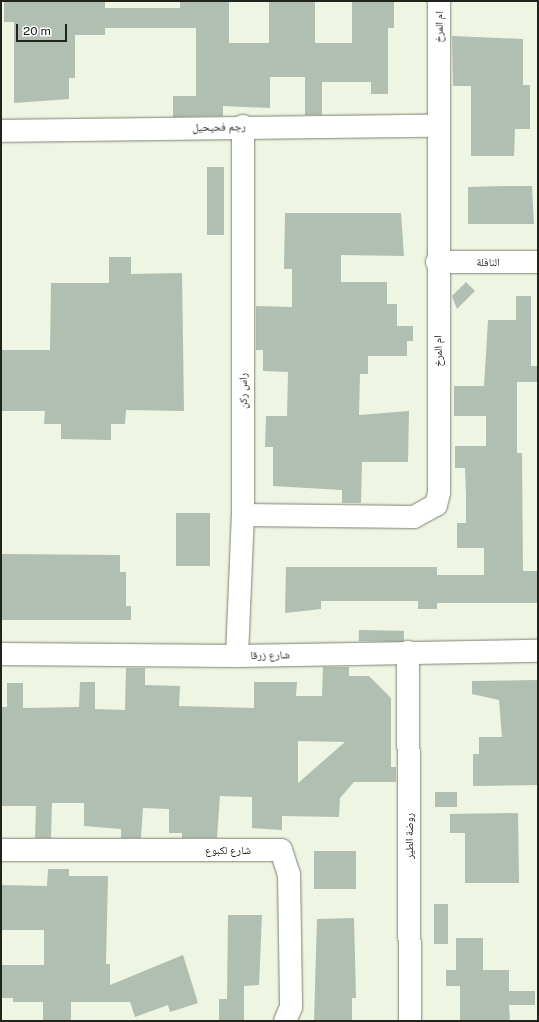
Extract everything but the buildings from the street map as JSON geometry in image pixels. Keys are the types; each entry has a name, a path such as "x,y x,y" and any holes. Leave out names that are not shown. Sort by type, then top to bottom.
{"street":[{"name":"ام المرخ","path":"244,515 414,517 436,505 440,493 437,262 439,1"},
{"name":"رجم فحيحيل","path":"1,131 243,126 438,126"},
{"name":"راس ركن","path":"237,656 244,515 243,126"},
{"name":"النافلة","path":"437,262 538,262"},
{"name":"شارع زرقا","path":"1,654 237,656 408,652 538,652"},
{"name":"روضة الطير","path":"408,652 410,1021"},
{"name":"شارع لكبوع","path":"1,850 281,850 289,874 291,1007 285,1021"}]}
